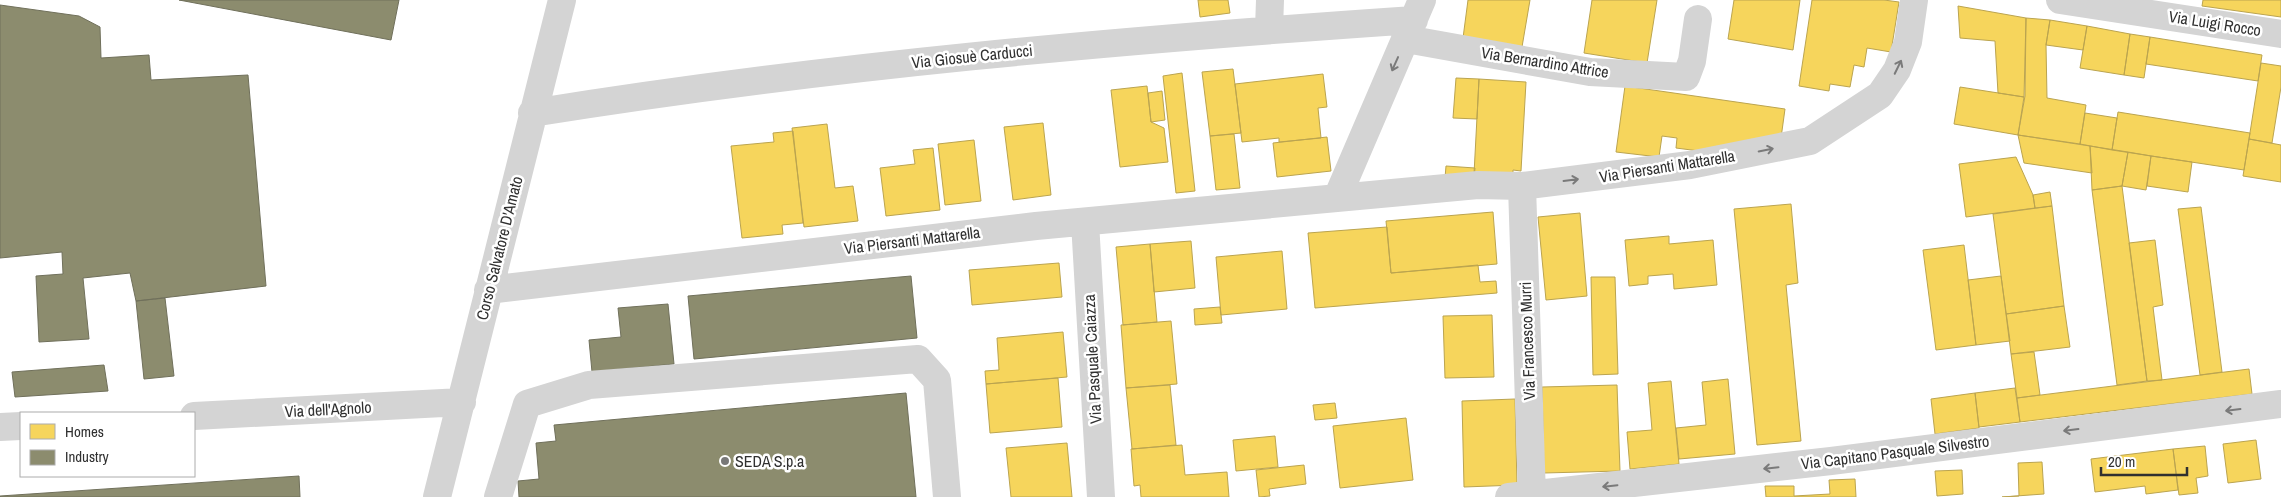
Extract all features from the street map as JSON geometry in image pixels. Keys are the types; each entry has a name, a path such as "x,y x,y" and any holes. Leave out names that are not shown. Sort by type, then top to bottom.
{"street":[{"name":"Corso Salvatore D'Amato","path":"437,497 532,113 562,0"},
{"path":"1269,29 1270,0"},
{"name":"Via Piersanti Mattarella","path":"488,290 1085,222 1478,186 1522,186 1690,164 1810,141 1880,95 1897,70 1908,42 1914,0"},
{"name":"Via Luigi Rocco","path":"2060,0 2281,34"},
{"name":"Via Bernardino Attrice","path":"1414,20 1590,72 1686,77 1692,61 1698,19"},
{"name":"Via Giosuè Carducci","path":"532,113 929,60 1269,29 1414,20"},
{"path":"1337,198 1414,20"},
{"name":"Via Francesco Murri","path":"1522,186 1524,496"},
{"name":"Via Pasquale Caiazza","path":"1085,222 1101,497"},
{"path":"498,497 527,404 589,385 918,360 938,380 947,497"},
{"name":"Via dell'Agnolo","path":"195,416 462,402"},
{"name":"Via Capitano Pasquale Silvestro","path":"1524,496 1831,461 2281,404"},
{"path":"0,427 20,426"}],"building: Homes":[{"path":"1198,0 1228,0 1230,13 1200,17"},
{"path":"1468,0 1530,0 1522,47 1463,38"},
{"path":"1592,0 1657,0 1647,63 1584,53"},
{"path":"1734,0 1800,0 1793,50 1728,39"},
{"path":"1812,0 1884,0 1899,2 1891,52 1867,48 1864,67 1854,65 1850,87 1830,84 1829,91 1799,86"},
{"path":"2203,0 2281,0 2281,17 2202,6"},
{"path":"1958,6 2026,18 2024,97 1998,93 1995,41 1960,38"},
{"path":"2026,18 2050,20 2046,45 2047,98 2086,105 2080,144 2018,135 2025,96"},
{"path":"2050,20 2087,26 2083,50 2046,45"},
{"path":"2087,26 2130,34 2124,75 2080,68"},
{"path":"2130,34 2150,37 2144,78 2124,75"},
{"path":"2150,37 2262,55 2258,81 2146,64"},
{"path":"2261,63 2281,66 2281,87 2272,143 2249,139"},
{"path":"1233,69 1241,133 1210,136 1202,72"},
{"path":"1182,73 1195,191 1176,193 1163,76"},
{"path":"1323,74 1327,107 1318,108 1321,138 1279,142 1279,138 1242,142 1235,84"},
{"path":"1456,78 1479,79 1477,119 1453,118"},
{"path":"1479,79 1526,82 1521,171 1513,170 1513,176 1474,174"},
{"path":"1147,86 1151,122 1164,128 1168,162 1120,167 1111,90"},
{"path":"1625,86 1785,109 1781,138 1722,154 1676,148 1677,138 1662,136 1659,157 1616,152"},
{"path":"1960,87 2024,97 2018,135 1954,124"},
{"path":"1162,91 1165,120 1151,122 1148,93"},
{"path":"2118,112 2250,133 2244,170 2112,150"},
{"path":"2085,113 2117,118 2112,150 2080,144"},
{"path":"1043,123 1051,195 1013,200 1004,127"},
{"path":"827,124 835,188 853,186 858,221 804,227 792,128"},
{"path":"793,131 803,223 782,225 783,234 742,238 731,146 774,142 773,133"},
{"path":"1234,134 1240,188 1216,190 1210,136"},
{"path":"2018,135 2090,146 2092,173 2024,163"},
{"path":"1327,137 1331,171 1277,177 1273,143"},
{"path":"2249,139 2281,145 2281,182 2243,176"},
{"path":"974,140 981,201 945,205 938,144"},
{"path":"2090,146 2128,152 2122,186 2092,190"},
{"path":"933,148 940,210 886,216 880,168 915,164 913,150"},
{"path":"2128,152 2151,156 2146,190 2122,186"},
{"path":"2151,156 2192,162 2188,192 2147,186"},
{"path":"2016,157 2033,195 2035,208 1966,217 1959,164"},
{"path":"1446,166 1475,168 1474,179 1445,178"},
{"path":"2122,186 2147,381 2117,385 2092,190"},
{"path":"2050,192 2052,206 2035,208 2033,195"},
{"path":"1791,204 1798,283 1786,285 1801,441 1757,445 1734,209"},
{"path":"2052,206 2064,306 2006,314 1993,214"},
{"path":"2201,207 2222,372 2200,375 2178,209"},
{"path":"1493,212 1497,264 1391,273 1386,221"},
{"path":"1580,213 1587,296 1546,300 1538,217"},
{"path":"1387,227 1391,273 1478,265 1480,282 1496,281 1497,293 1315,308 1308,233"},
{"path":"1669,236 1669,244 1713,240 1717,285 1674,289 1673,274 1648,276 1648,284 1629,286 1625,240"},
{"path":"2155,240 2163,305 2153,307 2162,380 2147,381 2129,243"},
{"path":"1191,241 1195,288 1154,292 1150,244"},
{"path":"1150,244 1157,322 1123,325 1116,247"},
{"path":"1964,245 1976,345 1936,350 1923,250"},
{"path":"1282,251 1287,309 1221,315 1216,257"},
{"path":"1059,263 1062,297 972,305 969,270"},
{"path":"2001,276 2010,341 1976,345 1968,280"},
{"path":"1591,277 1615,277 1618,374 1593,375"},
{"path":"2064,306 2070,347 2011,354 2006,314"},
{"path":"1220,307 1222,323 1195,325 1194,309"},
{"path":"1492,315 1494,377 1445,378 1443,316"},
{"path":"1171,321 1177,384 1126,388 1121,325"},
{"path":"1063,332 1067,377 986,384 985,371 999,370 997,338"},
{"path":"2034,352 2040,395 2017,398 2011,354"},
{"path":"2249,369 2252,394 2020,422 2017,398"},
{"path":"1058,378 1062,427 990,433 986,384"},
{"path":"1728,379 1735,454 1679,459 1676,428 1706,425 1702,382"},
{"path":"1671,381 1679,464 1630,469 1627,432 1652,430 1648,383"},
{"path":"1170,385 1176,445 1132,449 1126,388"},
{"path":"1617,385 1620,471 1544,473 1542,387"},
{"path":"2015,388 2020,422 1979,427 1975,393"},
{"path":"1975,393 1979,428 1935,434 1931,399"},
{"path":"1515,399 1517,485 1464,487 1462,401"},
{"path":"1335,403 1337,418 1315,420 1313,405"},
{"path":"1406,418 1413,480 1340,488 1333,426"},
{"path":"1275,436 1278,467 1236,471 1233,440"},
{"path":"2256,440 2261,479 2228,483 2223,444"},
{"path":"1067,443 1072,497 1011,497 1006,448"},
{"path":"1182,445 1185,475 1227,472 1229,497 1141,497 1140,485 1134,486 1131,449"},
{"path":"2205,446 2208,476 2196,478 2198,493 2179,495 2173,449"},
{"path":"2173,449 2178,490 2146,494 2145,486 2095,492 2091,459"},
{"path":"2042,462 2044,494 2019,496 2018,463"},
{"path":"1304,465 1306,484 1269,489 1270,496 1259,497 1256,470"},
{"path":"1962,470 1963,494 1937,496 1935,471"},
{"path":"1855,479 1856,497 1766,497 1765,486 1794,486 1794,496 1830,494 1829,480"}],"building: Industry":[{"path":"179,0 399,0 391,40"},
{"path":"0,5 79,16 100,27 101,58 149,55 151,80 248,75 266,286 136,301 130,273 83,278 89,339 39,342 36,276 63,274 62,252 0,258"},
{"path":"911,276 917,338 694,359 688,296"},
{"path":"165,298 174,376 144,379 136,301"},
{"path":"668,304 674,364 592,372 589,340 621,337 618,308"},
{"path":"104,365 108,391 15,397 12,372"},
{"name":"SEDA S.p.a","path":"906,393 916,497 519,497 518,481 539,479 536,443 556,441 554,425"},
{"path":"299,476 300,497 0,497 0,496"}],"place":[{"name":"SEDA S.p.a","path":"725,461"}]}
